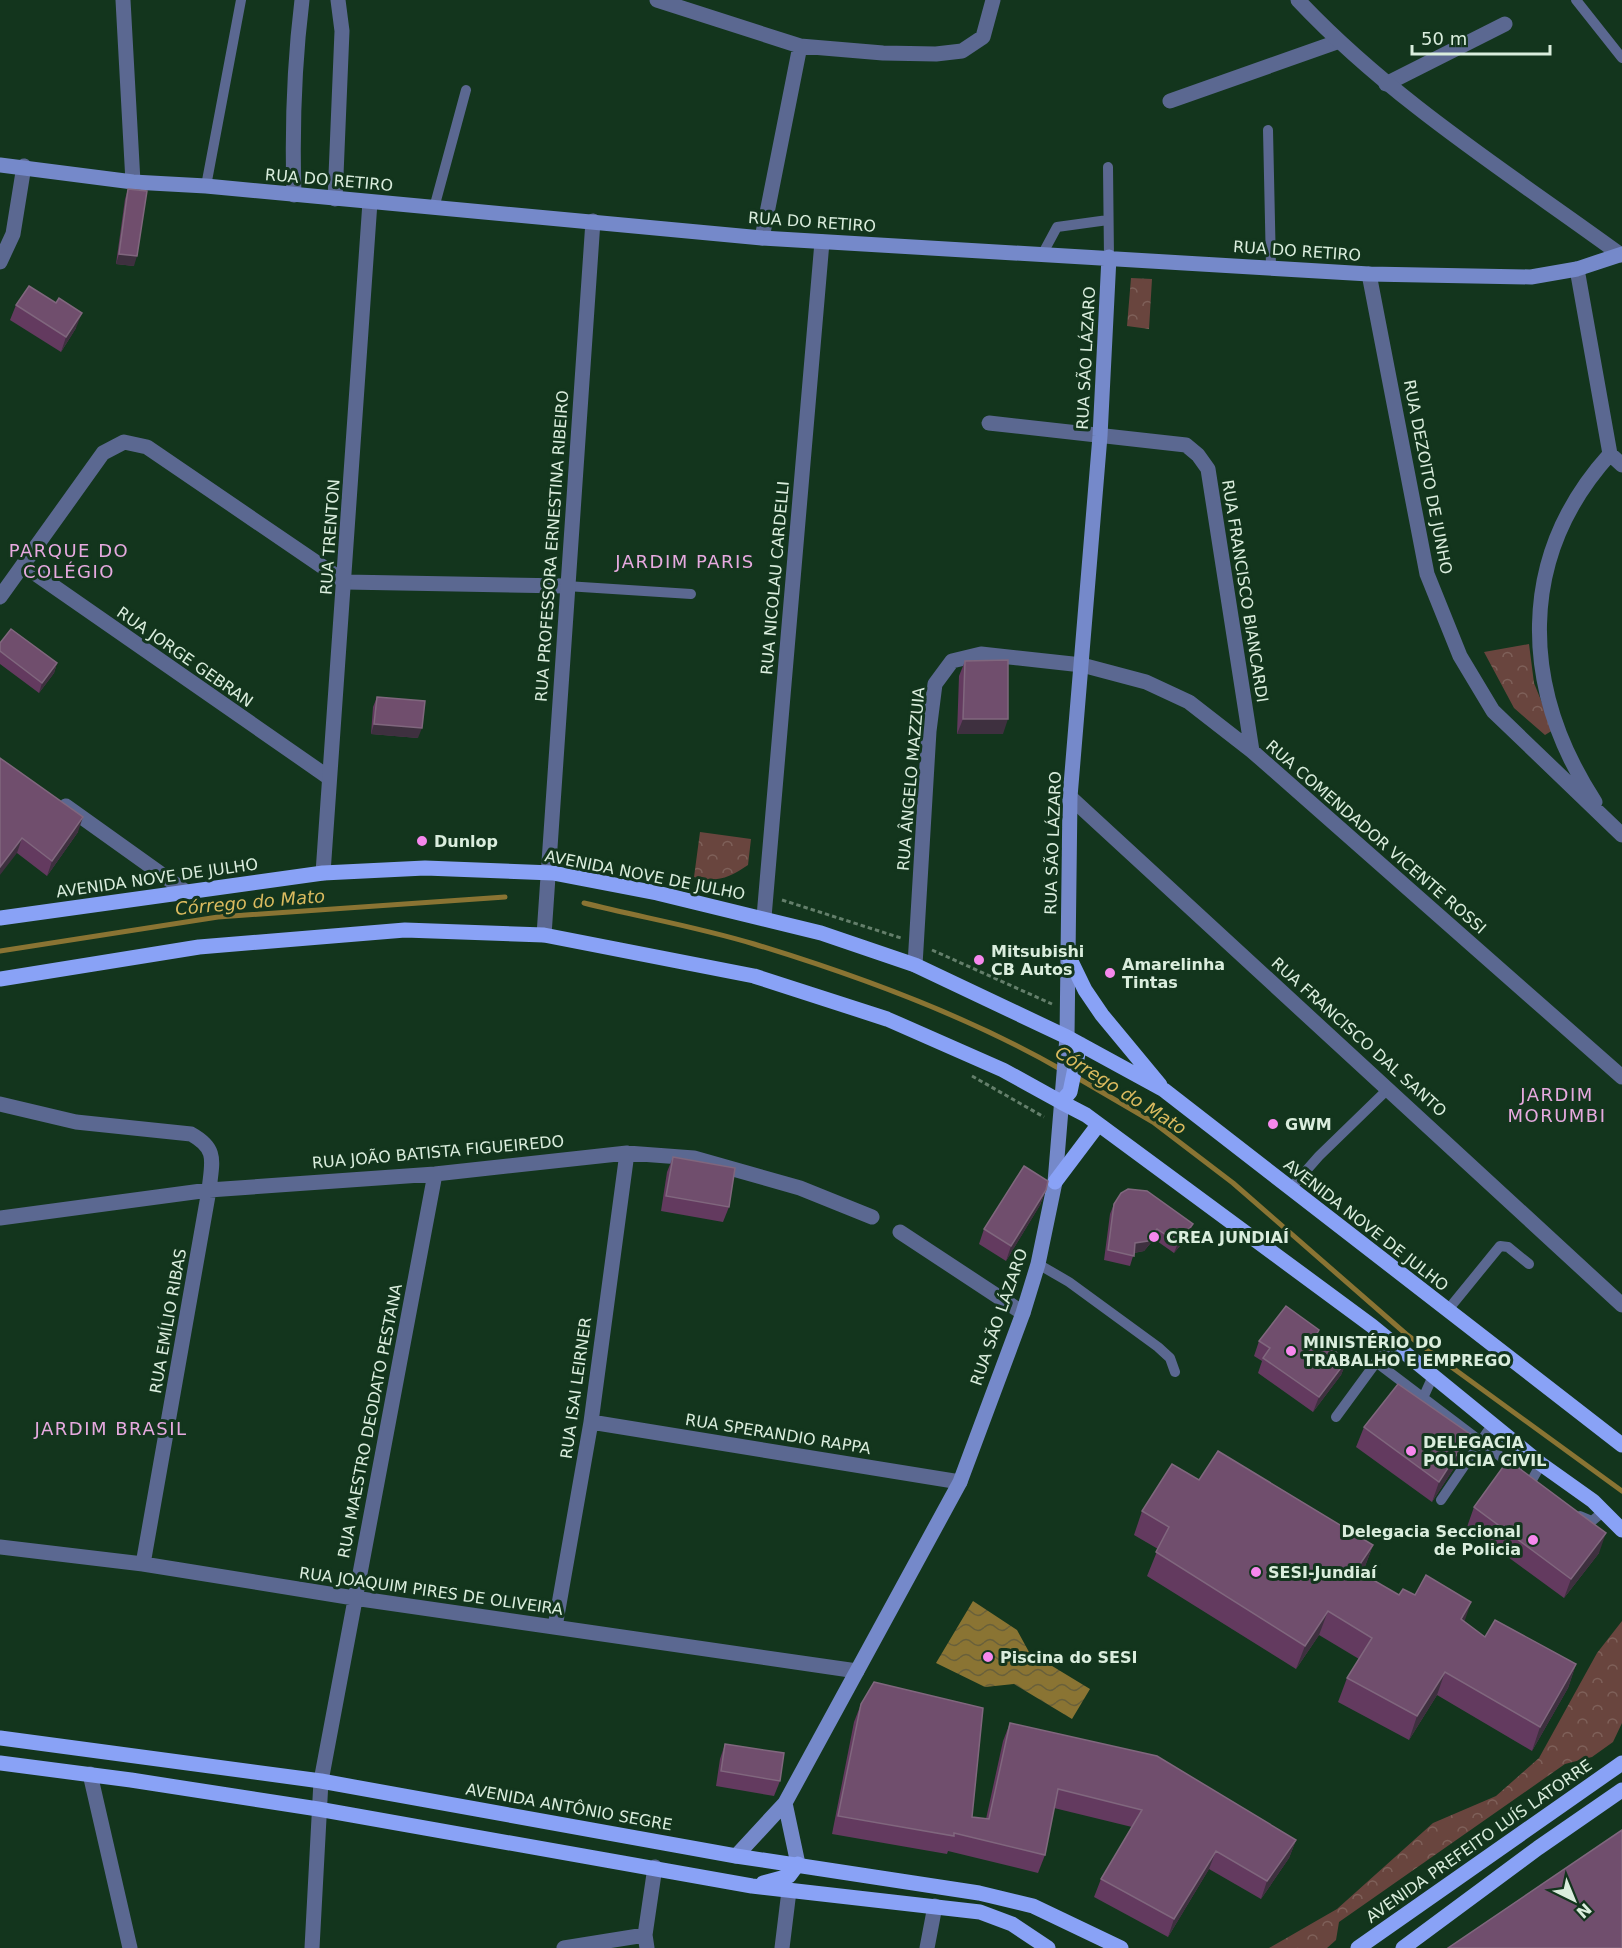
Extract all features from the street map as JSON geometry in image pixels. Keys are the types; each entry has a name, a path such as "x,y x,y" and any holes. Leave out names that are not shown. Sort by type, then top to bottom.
{"main road":[{"name":"RUA DO RETIRO","path":"0,165 24,166 133,182 206,186 762,238 1109,256 1369,274 1531,277 1577,269 1622,254"},
{"name":"RUA SÃO LÁZARO","path":"736,1856 785,1803 960,1482 1023,1313 1038,1264 1055,1182 1071,1044 1068,956 1070,797 1100,436 1109,256"},
{"name":"AVENIDA NOVE DE JULHO","path":"0,918 323,873 425,868 548,879 657,893 764,917 915,965 1164,1090 1622,1445"},
{"path":"0,979 199,947 405,930 544,935 754,976 887,1019 1065,1095 1098,1125 1391,1342 1541,1464 1604,1511 1622,1530"},
{"path":"1068,956 1085,990 1102,1015 1164,1090"},
{"path":"1065,1095 1078,1065 1071,1044"},
{"path":"1055,1182 1098,1125"},
{"name":"AVENIDA ANTÔNIO SEGRE","path":"0,1738 321,1781 736,1856 979,1893 1033,1906 1121,1948"},
{"path":"0,1763 90,1774 318,1809 752,1886 980,1912 1012,1924 1048,1948"},
{"name":"AVENIDA PREFEITO LUÍS LATORRE","path":"1358,1948 1621,1763"},
{"path":"1403,1948 1538,1848 1622,1790"},
{"path":"752,1886 789,1876 798,1864 785,1803"}],"street":[{"path":"123,0 133,182"},
{"path":"294,195 293,121 302,0"},
{"path":"335,199 342,31 338,0"},
{"path":"657,0 800,46 883,53 936,54 962,51 983,37 993,0"},
{"path":"1298,0 1337,42 1386,84 1622,254"},
{"path":"1386,84 1505,24"},
{"path":"1170,101 1337,42"},
{"path":"762,238 800,46"},
{"path":"0,262 13,234 24,166"},
{"name":"RUA TRENTON","path":"323,873 370,202"},
{"name":"RUA PROFESSORA ERNESTINA RIBEIRO","path":"544,935 566,586 593,221"},
{"name":"RUA NICOLAU CARDELLI","path":"764,917 822,242"},
{"path":"1577,269 1610,454 1622,465"},
{"name":"RUA DEZOITO DE JUNHO","path":"1369,274 1426,574 1460,656 1493,711 1616,831"},
{"path":"989,423 1100,436"},
{"name":"RUA FRANCISCO BIANCARDI","path":"1100,436 1186,445 1198,455 1208,469 1252,751"},
{"path":"0,597 103,453 124,442 147,447 345,582 566,586"},
{"path":"1610,454 1588,479 1565,519 1545,576 1539,615 1539,644 1554,721 1573,767 1616,831"},
{"name":"RUA JORGE GEBRAN","path":"22,565 328,777"},
{"name":"RUA ÂNGELO MAZZUIA","path":"915,965 929,731 935,684 952,661 981,654 1082,665"},
{"name":"RUA COMENDADOR VICENTE ROSSI","path":"1082,665 1146,682 1189,702 1252,751 1622,1077"},
{"path":"49,794 185,891"},
{"name":"RUA FRANCISCO DAL SANTO","path":"1070,797 1622,1305"},
{"name":"RUA EMÍLIO RIBAS","path":"0,1104 76,1122 191,1134 207,1143 213,1157 143,1564"},
{"name":"RUA JOÃO BATISTA FIGUEIREDO","path":"0,1218 209,1190 435,1174 627,1154 704,1161 800,1188 872,1217"},
{"name":"RUA ISAI LEIRNER","path":"555,1627 591,1422 627,1154"},
{"name":"RUA MAESTRO DEODATO PESTANA","path":"312,1948 321,1781 435,1174"},
{"path":"900,1232 1023,1313"},
{"name":"RUA SPERANDIO RAPPA","path":"591,1422 960,1482"},
{"name":"RUA JOAQUIM PIRES DE OLIVEIRA","path":"0,1547 143,1564 354,1598 857,1671"},
{"path":"90,1774 130,1948"},
{"path":"564,1948 646,1942 655,1867"},
{"path":"782,1948 789,1891"},
{"path":"927,1948 935,1906"}],"lane":[{"path":"206,186 241,0"},
{"path":"1576,0 1622,58"},
{"path":"434,208 466,90"},
{"path":"1268,130 1271,267"},
{"path":"1108,167 1109,256"},
{"path":"1043,253 1057,227 1108,220"},
{"path":"566,586 691,594"},
{"path":"1290,1189 1319,1156 1388,1089"},
{"path":"1447,1311 1500,1246 1508,1246 1529,1264"},
{"path":"1038,1264 1069,1282 1158,1347 1170,1358 1175,1372"},
{"path":"1336,1417 1391,1342"},
{"path":"1376,1362 1541,1487"},
{"path":"1423,1398 1433,1376"},
{"path":"1441,1500 1492,1425"},
{"path":"1532,1480 1541,1464"},
{"path":"1569,1508 1588,1522 1604,1511"}],"path":[{"path":"964,1071 1035,1113 1060,1124"}],"green space":[{"path":"1131,278 1152,279 1149,329 1127,326"},
{"path":"1529,644 1534,683 1553,730 1545,735 1514,708 1484,652"},
{"path":"700,832 751,839 748,865 722,878 694,877"},
{"path":"1622,1621 1622,1723 1613,1742 1592,1757 1565,1764 1339,1922 1336,1940 1327,1948 1269,1948 1337,1909 1433,1823 1496,1796 1539,1758 1597,1653"}],"water":[{"name":"Piscina do SESI","path":"973,1601 1017,1630 1029,1652 1090,1689 1072,1719 1014,1684 985,1687 936,1663"}],"building":[{"path":"128,189 147,191 137,256 119,254"},
{"path":"29,286 56,303 59,298 82,313 66,337 16,305"},
{"path":"11,629 57,663 42,683 0,651 0,643"},
{"path":"1008,660 1008,719 963,719 965,661"},
{"path":"377,697 425,701 422,728 374,724"},
{"path":"0,758 83,817 52,861 22,838 0,867"},
{"path":"673,1157 735,1168 729,1207 666,1196"},
{"path":"1024,1166 1048,1181 1046,1190 1011,1246 984,1229"},
{"path":"1128,1189 1147,1191 1193,1224 1178,1243 1157,1229 1148,1241 1135,1243 1134,1256 1108,1250 1114,1204 1121,1193"},
{"path":"1286,1306 1319,1330 1315,1337 1347,1360 1319,1397 1263,1358 1270,1348 1259,1341"},
{"path":"1398,1384 1470,1434 1439,1482 1364,1427"},
{"path":"1218,1451 1373,1545 1356,1570 1399,1595 1403,1589 1415,1595 1426,1575 1471,1602 1461,1619 1485,1637 1495,1620 1576,1664 1540,1727 1445,1672 1417,1716 1347,1678 1372,1638 1328,1611 1305,1646 1156,1552 1169,1527 1142,1511 1172,1464 1199,1480"},
{"name":"Delegacia Seccional de Policia","path":"1508,1460 1606,1533 1571,1579 1474,1507"},
{"path":"874,1682 983,1708 972,1817 989,1819 1010,1723 1157,1756 1296,1840 1267,1881 1216,1851 1174,1919 1101,1879 1142,1810 1058,1789 1045,1855 954,1833 954,1836 838,1816 861,1704"},
{"path":"725,1744 784,1753 780,1781 721,1771"},
{"path":"1622,1830 1622,1948 1448,1948"}],"waterway":[{"name":"Córrego do Mato","path":"0,951 218,917 505,897"},
{"name":"Córrego do Mato","path":"584,903 733,938 832,969 951,1015 1062,1070"},
{"name":"Córrego do Mato","path":"1076,1077 1153,1122 1233,1183 1406,1334 1622,1491"}],"place":[{"name":"Dunlop","path":"422,841"},
{"name":"Mitsubishi CB Autos","path":"979,960"},
{"name":"Amarelinha Tintas","path":"1110,973"},
{"name":"GWM","path":"1273,1124"},
{"name":"CREA JUNDIAÍ","path":"1154,1237"},
{"name":"MINISTÉRIO DO TRABALHO E EMPREGO","path":"1291,1351"},
{"name":"DELEGACIA POLICIA CIVIL","path":"1411,1451"},
{"name":"Delegacia Seccional de Policia","path":"1533,1540"},
{"name":"SESI-Jundiaí","path":"1256,1572"},
{"name":"Piscina do SESI","path":"988,1657"}],"district":[{"name":"PARQUE DO COLÉGIO","path":"69,560"},
{"name":"JARDIM PARIS","path":"685,561"},
{"name":"JARDIM MORUMBI","path":"1557,1104"},
{"name":"JARDIM BRASIL","path":"111,1428"}]}
